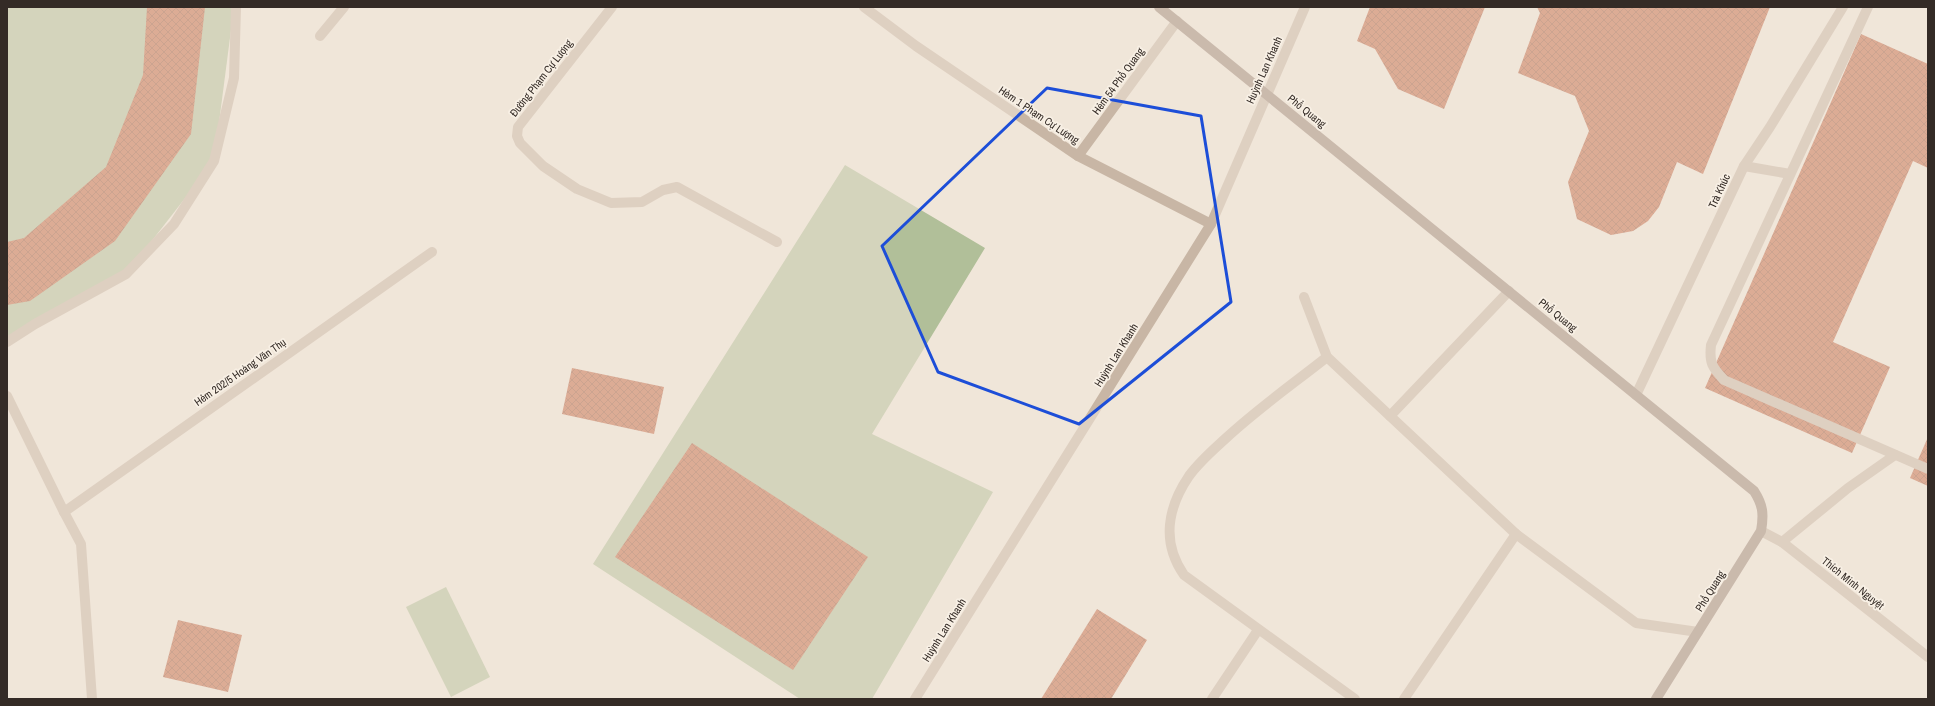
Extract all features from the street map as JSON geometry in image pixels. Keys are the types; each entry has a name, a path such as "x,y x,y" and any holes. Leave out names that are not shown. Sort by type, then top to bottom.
{"main road":[{"name":"Phổ Quang","path":"1159,7 1267,93 1754,491 1762,503 1764,516 1762,531 1656,699"}],"street":[{"path":"7,342 35,324 126,274 174,224 214,162 234,78 236,7"},
{"path":"320,36 344,7"},
{"name":"Đường Phạm Cự Lượng","path":"612,7 518,127 517,136 520,143 543,166 572,185 610,203 642,202 663,190 677,187 777,242"},
{"name":"Hẻm 1 Phạm Cự Lượng","path":"864,7 916,46 1078,156 1211,224"},
{"name":"Huỳnh Lan Khanh","path":"915,699 1211,224 1305,7"},
{"name":"Trà Khúc","path":"1636,395 1744,166 1770,127 1843,7"},
{"path":"1868,7 1711,345 1712,368 1724,380 1928,469"},
{"name":"Hẻm 54 Phổ Quang","path":"1078,156 1177,21"},
{"path":"1744,166 1790,174"},
{"name":"Hẻm 202/5 Hoàng Văn Thụ","path":"64,512 432,252"},
{"path":"1390,416 1509,291"},
{"path":"1304,297 1327,357 1516,534 1636,623 1698,632"},
{"path":"1327,357 1246,420 1208,454 1189,476 1173,507 1169,538 1175,562 1184,575 1354,699"},
{"path":"7,396 81,544 92,699"},
{"path":"1782,542 1848,488 1895,455"},
{"name":"Thích Minh Nguyệt","path":"1762,531 1782,542 1928,657"},
{"path":"1404,699 1516,534"},
{"path":"1212,699 1258,630"}],"highlighted area":[{"path":"1047,88 1201,116 1231,302 1079,424 938,372 882,246"}],"green space":[{"path":"7,7 234,7 214,161 126,274 7,343"},
{"path":"845,165 985,248 872,434 993,492 872,699 800,699 593,564"},
{"path":"446,587 490,677 451,697 406,607"}],"building":[{"path":"147,7 205,7 191,134 115,241 30,301 7,305 7,242 24,238 106,167 143,75"},
{"path":"1370,7 1485,7 1444,109 1398,89 1375,49 1357,41"},
{"path":"1537,7 1770,7 1703,174 1677,162 1659,207 1648,221 1633,231 1611,235 1577,219 1568,182 1589,131 1575,96 1518,73 1540,13"},
{"path":"1861,34 1928,64 1928,168 1913,161 1833,342 1890,367 1852,453 1705,388"},
{"path":"572,368 664,387 654,434 562,414"},
{"path":"1928,437 1928,486 1910,478"},
{"path":"692,443 868,557 793,670 615,557"},
{"path":"1097,609 1147,640 1111,699 1041,699"},
{"path":"178,620 242,635 228,692 163,677"}]}
